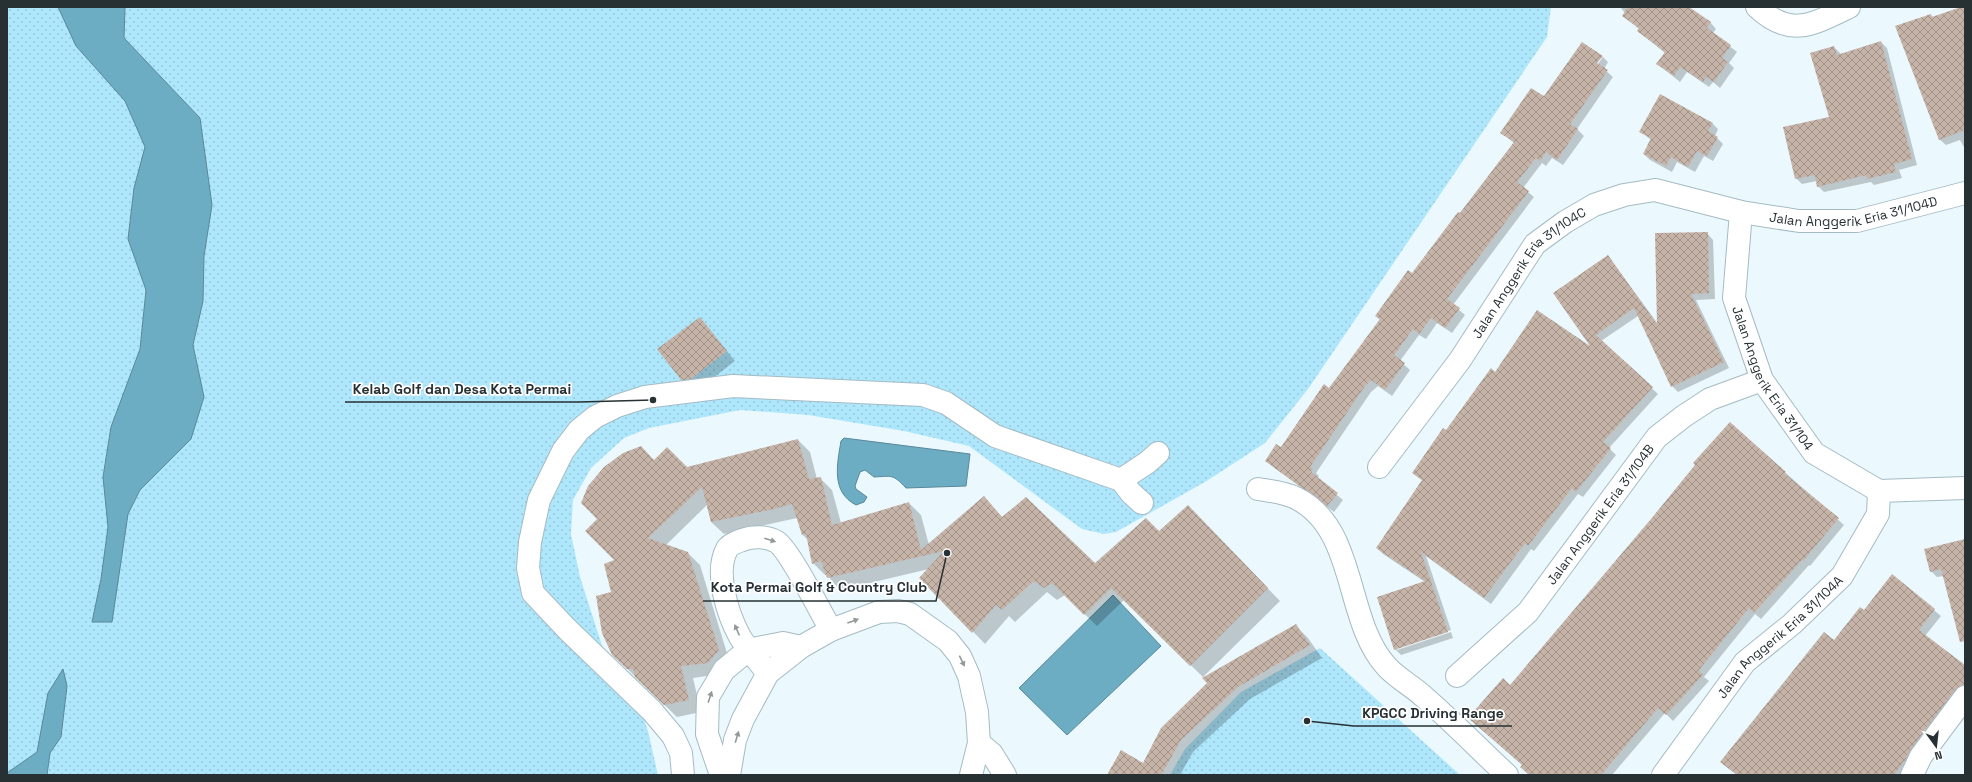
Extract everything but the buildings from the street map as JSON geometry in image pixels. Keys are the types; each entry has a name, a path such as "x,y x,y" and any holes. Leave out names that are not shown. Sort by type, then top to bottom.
{"street":[{"path":"1757,7 1768,18 1785,26 1802,26 1822,20 1849,7"},
{"name":"Jalan Anggerik Eria 31/104C","path":"1380,467 1460,360 1535,244 1565,222 1594,205 1624,195 1655,190 1740,212"},
{"name":"Jalan Anggerik Eria 31/104D","path":"1740,212 1799,221 1857,221 1965,193"},
{"name":"Jalan Anggerik Eria 31/104","path":"1740,212 1734,298 1762,380 1814,453 1879,492"},
{"name":"Jalan Anggerik Eria 31/104B","path":"1457,676 1528,612 1657,437 1684,416 1710,399 1762,380"},
{"path":"684,775 681,753 673,736 652,711 566,629 533,593 530,583 528,568 530,542 539,500 562,451 579,430 595,418 617,406 645,397 733,386 923,395 946,403 995,436 1121,480 1131,493 1142,503"},
{"path":"1121,480 1158,454"},
{"path":"1879,492 1965,488"},
{"path":"1258,489 1296,497 1310,507 1321,518 1336,542 1346,566 1368,639 1387,667 1423,696 1507,775"},
{"name":"Jalan Anggerik Eria 31/104A","path":"1663,775 1745,662 1792,624 1842,576 1878,514 1879,492"},
{"path":"768,673 748,650 740,635 725,597 722,565 727,549 734,543 746,539 768,538 778,543 804,582 831,630"},
{"path":"729,775 735,740 743,719 768,673 801,647 831,630 879,612 898,611 910,614 925,623 948,641 960,656 969,676 977,712 979,743 971,775"},
{"path":"721,775 707,734 708,697 724,670 748,650 783,643 801,647"},
{"path":"1912,775 1921,756 1965,697"},
{"path":"979,743 992,754 1005,775"}],"shaded area":[{"path":"7,7 1551,7 1547,37 1308,389 1265,443 1205,482 1116,532 1104,534 1082,529 969,446 904,431 808,415 740,410 649,428 624,438 591,468 573,500 571,534 580,577 608,664 639,705 648,731 658,775 7,775"},
{"path":"58,7 125,7 124,38 200,118 212,205 204,256 203,301 193,345 204,397 191,439 140,490 128,514 112,622 92,622 101,579 108,527 103,477 111,427 140,349 146,290 128,239 134,188 145,147 125,101 76,46"},
{"path":"844,438 970,454 966,486 906,488 895,478 889,476 874,477 865,470 860,472 855,486 856,489 867,497 864,502 856,505 848,500 839,485 837,468 841,441"},
{"path":"1113,595 1161,646 1067,735 1019,688"},
{"path":"1320,648 1460,775 1170,775 1185,749 1241,692"},
{"path":"63,669 67,686 61,737 50,753 47,775 7,775 7,773 37,752 48,693"}],"place":[{"name":"Kelab Golf dan Desa Kota Permai","path":"653,400"},
{"name":"Kota Permai Golf & Country Club","path":"947,553"},
{"name":"KPGCC Driving Range","path":"1307,721"}]}
